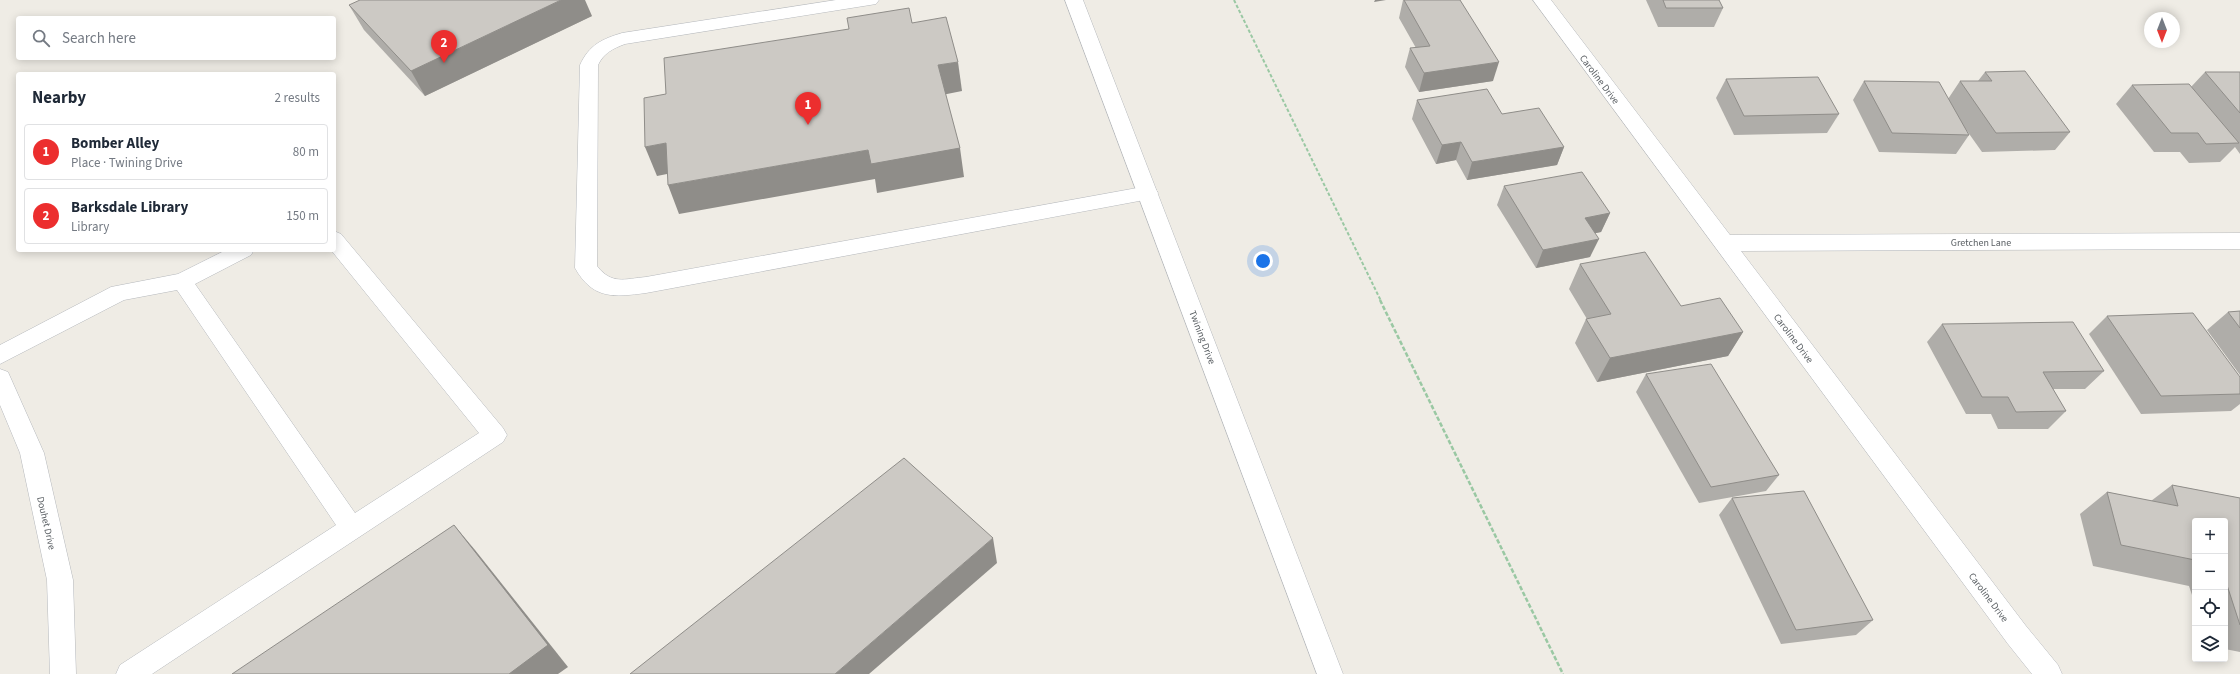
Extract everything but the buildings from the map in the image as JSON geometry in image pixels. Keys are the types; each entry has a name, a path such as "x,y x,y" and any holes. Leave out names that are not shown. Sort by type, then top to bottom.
{"street":[{"path":"870,0 622,39 602,46 593,56 589,65 586,268 598,283 618,288 646,286 1148,193"},
{"name":"Twining Drive","path":"1074,0 1330,674"},
{"name":"Caroline Drive","path":"1542,0 2012,629 2049,674"},
{"path":"128,674 495,435 336,241"},
{"name":"Gretchen Lane","path":"1723,243 2240,241"},
{"path":"0,356 119,293 182,281 240,252"},
{"path":"182,281 352,528"},
{"name":"Douhet Drive","path":"0,378 32,453 60,580 63,674"}],"path":[{"path":"1234,0 1562,674"}],"place":[{"name":"Barksdale Library","path":"444,63"},
{"name":"Bomber Alley","path":"808,125"}]}
